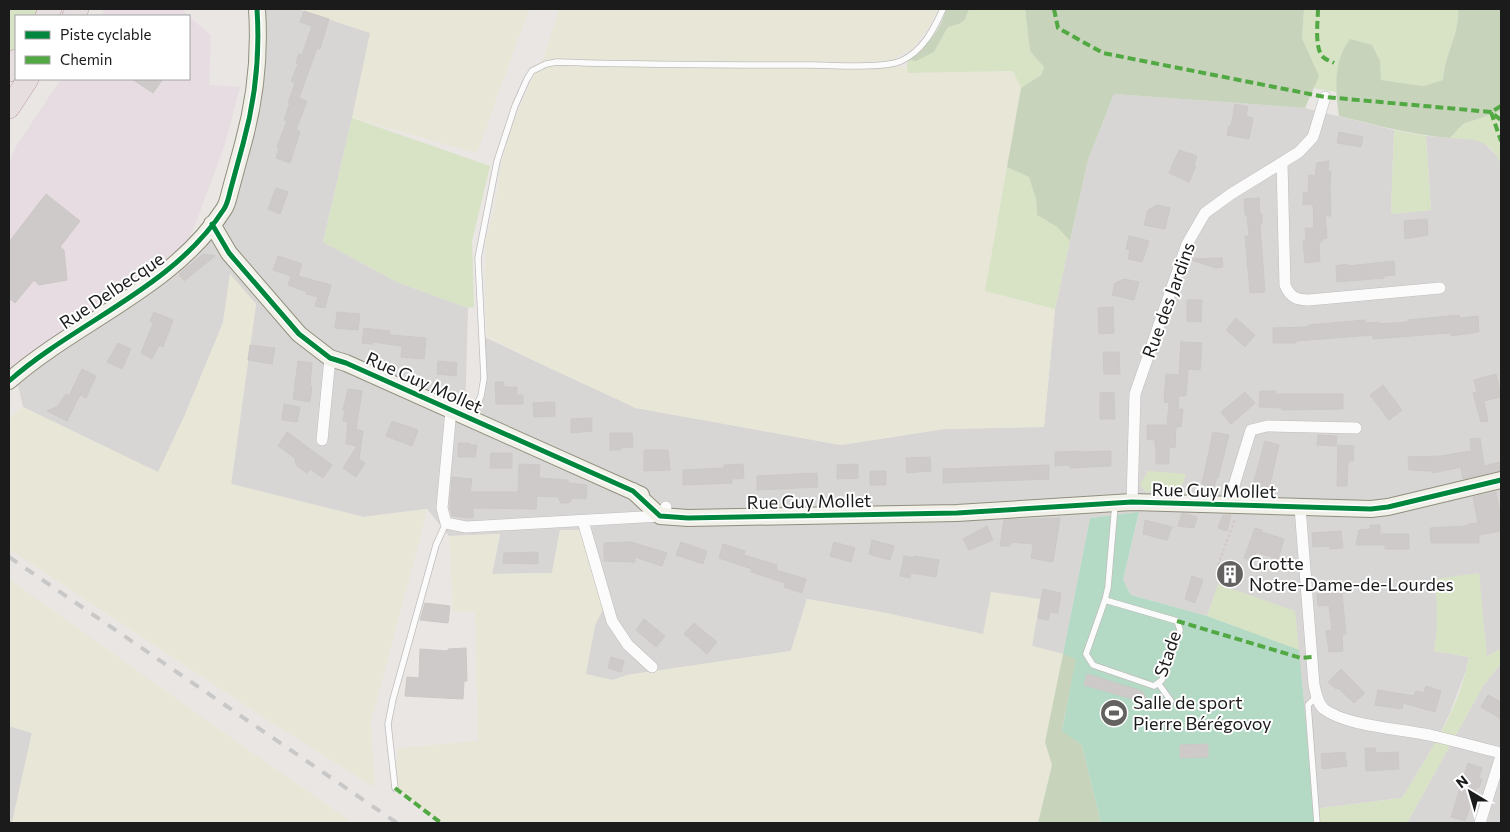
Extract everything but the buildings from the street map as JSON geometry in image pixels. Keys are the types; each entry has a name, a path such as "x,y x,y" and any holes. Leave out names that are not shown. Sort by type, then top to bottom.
{"highway":[{"path":"9,108 27,80"}],"street":[{"name":"Rue Delbecque","path":"9,381 58,344 172,267 191,250 225,208 248,125 257,70 256,9"},
{"name":"Rue des Jardins","path":"1132,502 1136,394 1188,244 1205,214 1230,194 1282,164 1313,137 1325,97"},
{"path":"1282,164 1285,285 1289,293 1298,300 1309,300 1440,288"},
{"name":"Rue Guy Mollet","path":"212,224 229,253 299,334 330,358 346,363 633,491 663,511 688,518 957,514 1132,502 1380,508 1501,480"},
{"path":"322,440 330,358"},
{"path":"451,410 442,508 446,523 466,527 583,521 663,511"},
{"path":"1234,505 1251,430 1267,426 1356,428"},
{"path":"1300,507 1316,697 1322,708 1335,716 1351,721 1438,736 1501,755 1480,823"},
{"path":"583,521 612,621 628,645 652,667"}],"lane":[{"path":"470,419 481,396 484,378 478,258 497,161 515,106 532,71 546,64 556,62 893,64 920,48 935,27 942,9"},
{"name":"Stade","path":"1105,600 1177,621 1180,630 1162,680 1154,686 1093,665 1086,654 1108,587 1115,503"},
{"path":"395,788 388,724 393,699 436,545 446,523"},
{"path":"1158,683 1171,701"},
{"path":"1316,697 1308,705 1317,823"}],"path":[{"path":"1218,565 1234,505"}],"shaded area":[{"path":"105,9 181,9 188,15 102,15"},
{"path":"257,9 298,9 371,33 323,242 397,282 468,308 465,416 470,419 481,396 482,336 636,408 841,445 944,429 1044,427 1055,309 1088,160 1114,94 1305,108 1394,130 1391,214 1431,210 1426,136 1481,140 1497,156 1501,164 1501,649 1487,657 1437,627 1435,651 1469,657 1466,671 1449,715 1435,744 1402,798 1314,809 1218,585 1207,616 1131,595 1123,580 1139,513 1090,518 1063,654 1032,646 1040,599 983,635 886,613 807,599 791,651 628,675 613,680 585,675 595,625 603,609 560,530 552,573 492,574 500,534 449,536 427,509 364,517 231,484 256,304 230,275 223,323 184,417 158,473 23,407 16,375 106,313 225,208 248,125"},
{"path":"298,9 529,9 477,153 352,118 370,33"},
{"path":"559,9 938,9 929,27 913,48 896,57 895,67 907,67 909,73 1013,71 1021,88 985,291 1055,309 1044,427 944,429 841,445 636,408 528,358 487,336 485,296 486,239 495,207 501,164 510,131 531,81 544,57"},
{"path":"190,17 211,36 209,85 240,87 225,144 193,230 172,267 9,381 9,161 17,145 60,80 190,80"},
{"path":"230,274 256,304 231,484 363,517 427,509 371,722 375,788 263,717 9,549 9,419 23,407 158,472 184,417 223,323"},
{"path":"560,530 580,530 603,609 595,625 586,674 613,680 627,675 791,651 807,599 886,613 983,634 991,592 1040,599 1032,646 1063,654 1045,742 1052,765 1038,823 441,823 395,788 398,748 478,741 475,611 453,612 449,536 500,534 492,574 552,573"},
{"path":"9,579 346,818 349,823 12,823 32,733 9,726"},
{"path":"1501,663 1501,823 1407,823 1483,686"},
{"path":"9,726 32,733 12,823 9,823"}],"green space":[{"path":"9,9 41,9 37,15 15,15 15,47 9,56"},
{"path":"946,9 969,9 965,20 948,27 934,52 916,61 908,59 932,38 944,17"},
{"path":"969,9 1025,9 1030,51 1044,66 1041,75 1021,88 1013,71 908,73 908,59 934,52 948,27 965,20"},
{"path":"1025,9 1304,9 1302,38 1319,76 1305,108 1114,94 1088,160 1070,241 1057,227 1037,215 1036,199 1029,177 1007,167 1021,88 1041,75 1044,67 1030,51"},
{"path":"1304,9 1458,9 1458,18 1443,80 1423,86 1380,80 1380,61 1337,73 1336,92 1313,88 1318,75 1302,38"},
{"path":"1458,9 1501,9 1501,111 1463,124 1450,138 1408,132 1339,116 1336,86 1338,66 1344,48 1350,39 1372,45 1380,61 1381,80 1423,86 1443,80 1446,62 1457,27"},
{"path":"1501,111 1501,164 1486,145 1474,140 1450,138 1463,124"},
{"path":"352,118 490,166 472,241 474,307 468,308 397,282 323,242"},
{"path":"1394,130 1426,136 1431,210 1391,214"},
{"path":"1007,167 1030,177 1036,199 1037,215 1057,227 1070,241 1055,309 985,291"},
{"path":"1148,471 1186,474 1180,491 1146,492 1140,485"},
{"path":"1139,512 1123,580 1131,595 1207,616 1299,650 1315,823 1101,823 1082,745 1062,731 1076,659 1063,654 1090,518"},
{"path":"1479,573 1487,656 1501,649 1501,663 1483,686 1407,823 1315,823 1314,809 1402,798 1451,713 1465,676 1469,657 1434,651 1437,627 1436,579"},
{"path":"1218,584 1295,611 1299,650 1207,616"},
{"path":"1063,654 1077,658 1062,730 1082,745 1101,823 1038,823 1052,765 1045,742"}],"railway":[{"path":"9,557 397,823"}],"marked path":[{"path":"1054,9 1058,28 1103,53 1325,97 1491,112 1501,120"},
{"path":"1318,9 1318,47 1323,57 1334,63"},
{"path":"1501,106 1491,112 1501,141"},
{"path":"1177,621 1301,658 1312,657"},
{"path":"395,788 441,823"}],"cycle path":[{"path":"9,381 64,340 123,302 178,261 203,237 224,209 243,144 253,94 258,43 257,9"},
{"path":"212,224 229,253 299,334 330,358 346,363 633,491 660,516 688,518 957,513 1132,502 1371,509 1388,507 1501,480"}],"place":[{"name":"Grotte Notre-Dame-de-Lourdes","path":"1230,574"},
{"name":"Salle de sport Pierre Bérégovoy","path":"1114,713"}]}
